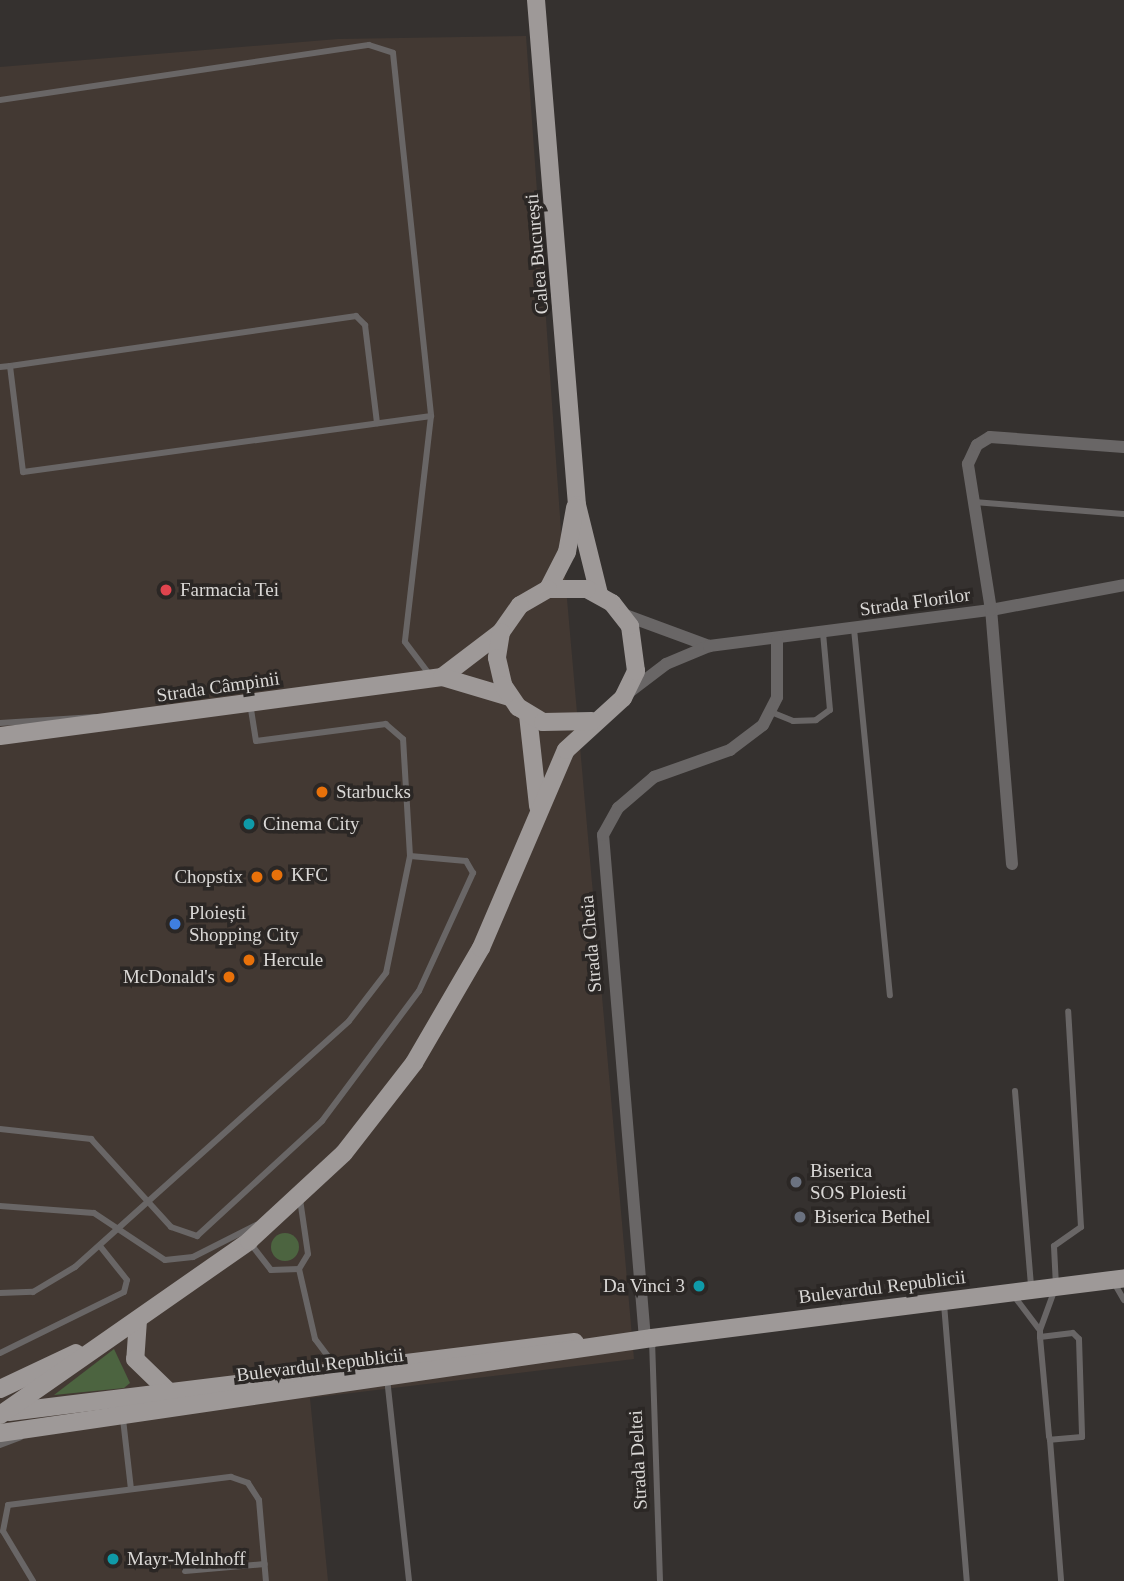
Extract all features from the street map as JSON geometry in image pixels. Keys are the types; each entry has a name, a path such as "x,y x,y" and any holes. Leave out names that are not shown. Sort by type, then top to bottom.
{"main road":[{"name":"Calea București","path":"536,0 577,505"},
{"path":"548,589 567,552 577,505"},
{"path":"577,505 599,594"},
{"path":"1,1414 138,1321 249,1241 300,1196 363,1131 453,1001 538,806 566,750 592,721 623,698 637,656 622,614 599,594 574,587 548,589 520,605 501,632 438,677"},
{"path":"501,632 498,672 509,697 528,715 559,726 592,721"},
{"path":"438,677 509,697"},
{"name":"Strada Câmpinii","path":"0,736 438,677"},
{"path":"528,715 538,806"},
{"name":"Bulevardul Republicii","path":"0,1433 122,1413 649,1338 1118,1278"},
{"path":"0,1389 138,1321"},
{"path":"138,1321 135,1359 167,1391"},
{"name":"Bulevardul Republicii","path":"1,1414 338,1370 649,1338"}],"street":[{"path":"1012,864 991,610 968,464 977,445 990,437 1124,447"},
{"name":"Strada Florilor","path":"709,646 991,610 1124,585"},
{"path":"622,614 709,646"},
{"name":"Strada Cheia","path":"649,1338 603,835 618,808 654,777 730,750 748,739 771,712 779,681 777,639"},
{"path":"623,698 666,664 709,646"}],"lane":[{"path":"0,100 369,45 393,53 431,416 405,642 438,677"},
{"path":"0,368 356,316 365,325 377,423"},
{"path":"10,366 23,472 431,416"},
{"path":"974,502 1124,514"},
{"path":"855,629 890,995"},
{"path":"771,712 793,721 816,720 830,710 823,633"},
{"path":"0,1293 46,1288 100,1246 372,998 387,973 410,856 403,739 386,724 256,741 250,704"},
{"path":"0,723 86,715 117,721"},
{"path":"0,1129 91,1139 177,1233 197,1236 322,1121 368,1068 419,991 472,881 466,862 410,856"},
{"path":"1040,1334 1056,1286 1054,1247 1082,1227 1068,1011"},
{"path":"1014,1091 1031,1289"},
{"path":"300,1196 308,1254 299,1269 315,1339 338,1370"},
{"path":"0,1206 87,1212 151,1254 178,1260 286,1209"},
{"path":"249,1241 271,1270 299,1269"},
{"path":"0,1353 124,1292 127,1280 100,1246"},
{"path":"1118,1278 1124,1300"},
{"path":"1009,1292 1027,1306 1040,1334 1061,1581"},
{"path":"944,1300 967,1581"},
{"path":"1040,1334 1073,1333 1079,1339 1087,1430 1082,1437 1050,1440"},
{"name":"Strada Deltei","path":"649,1338 660,1581"},
{"path":"387,1377 409,1581"},
{"path":"122,1413 131,1489"},
{"path":"0,1445 32,1427"},
{"path":"33,1581 3,1531 8,1505 131,1489 241,1479 259,1500 266,1581"},
{"path":"185,1572 265,1564"}],"shaded area":[{"path":"526,36 561,531 634,1359 310,1398 328,1581 0,1581 0,67 338,39"}],"green space":[{"path":"285,1233 295,1237 299,1247 295,1257 285,1261 275,1257 271,1247 275,1237"},
{"path":"114,1349 130,1383 124,1388 54,1395"}],"place":[{"name":"Farmacia Tei","path":"166,590"},
{"name":"Starbucks","path":"322,792"},
{"name":"Cinema City","path":"249,824"},
{"name":"KFC","path":"277,875"},
{"name":"Chopstix","path":"257,877"},
{"name":"Ploiești Shopping City","path":"175,924"},
{"name":"Hercule","path":"249,960"},
{"name":"McDonald's","path":"229,977"},
{"name":"Biserica SOS Ploiesti","path":"796,1182"},
{"name":"Biserica Bethel","path":"800,1217"},
{"name":"Da Vinci 3","path":"699,1286"},
{"name":"Mayr-Melnhoff","path":"113,1559"}]}
